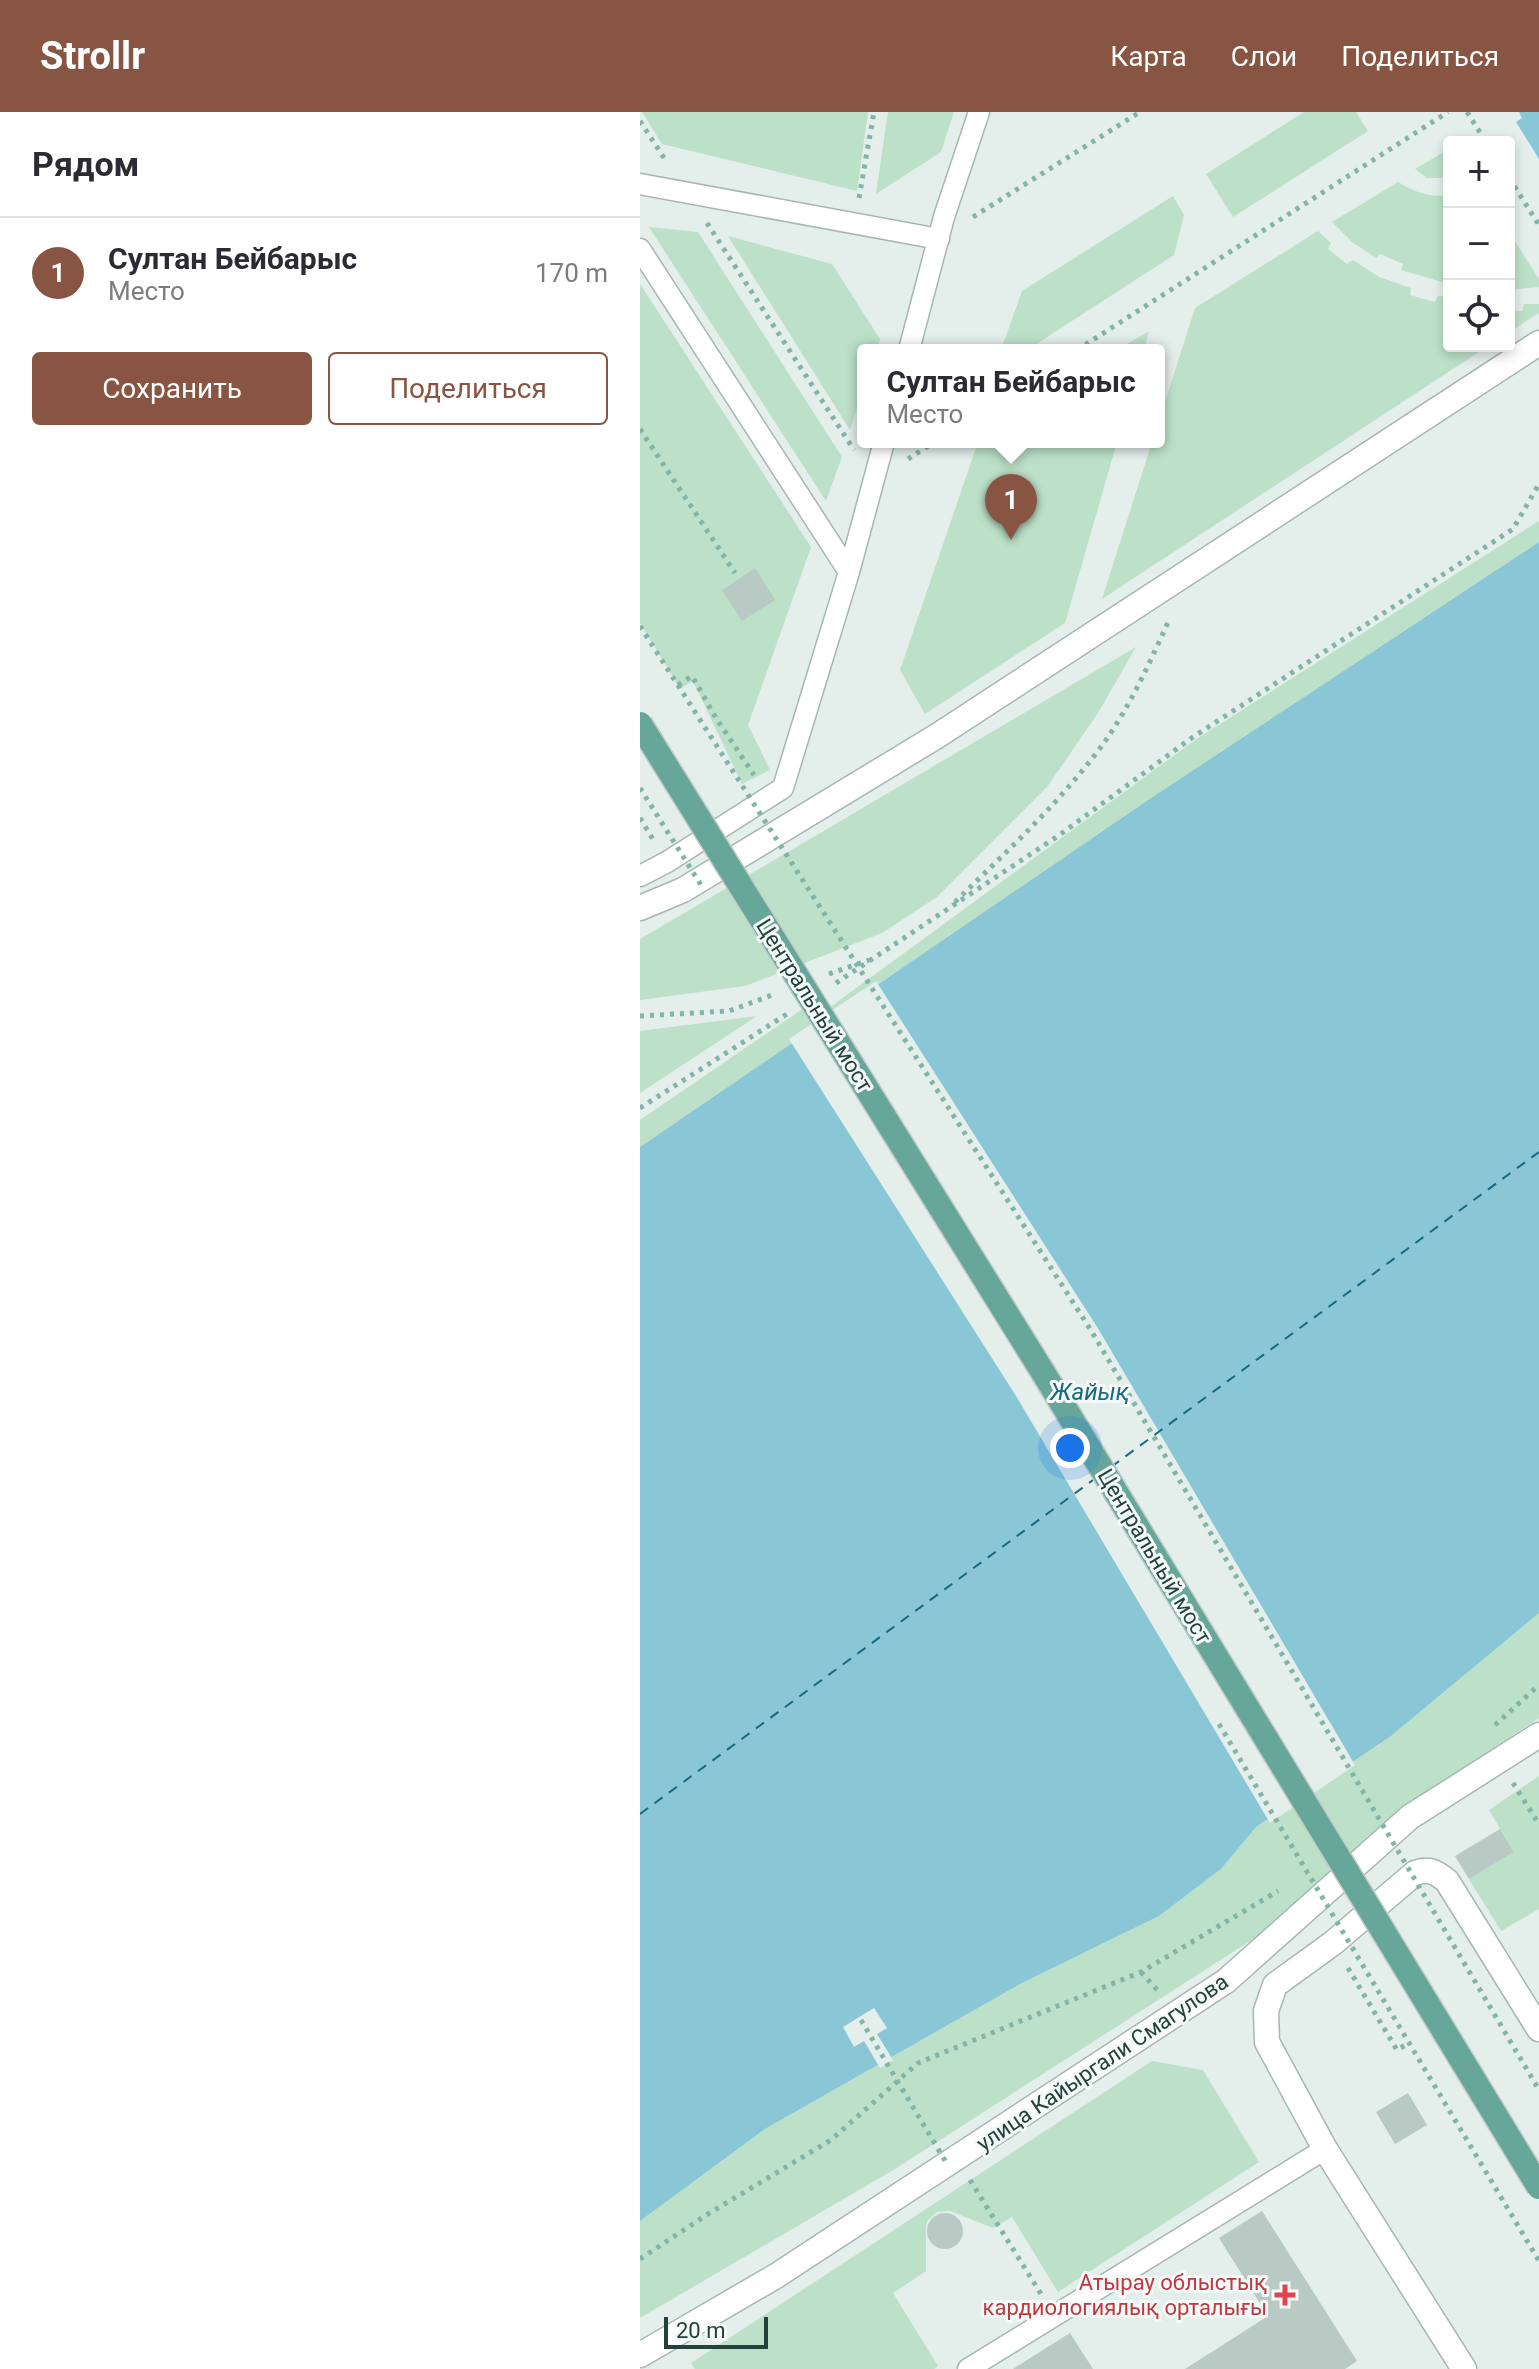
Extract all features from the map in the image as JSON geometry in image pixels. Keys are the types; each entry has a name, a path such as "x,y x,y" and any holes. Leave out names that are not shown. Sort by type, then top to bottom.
{"main road":[{"name":"Центральный мост","path":"640,724 1053,1388 1539,2187"}],"street":[{"path":"640,908 683,890 937,736 1539,343"},
{"name":"улица Кайыргали Смагулова","path":"640,2355 776,2276 1226,1981 1410,1817 1539,1735"},
{"path":"1464,2369 1325,2149 1267,2042 1266,2011 1275,1985 1333,1943 1415,1873 1424,1870 1437,1872 1447,1881 1539,2029"}],"lane":[{"path":"911,344 939,239 979,112"},
{"path":"640,184 939,239"},
{"path":"640,249 849,572"},
{"path":"640,876 770,799 783,788 849,572 882,448"},
{"path":"968,2369 1325,2149"}],"path":[{"path":"854,224 874,112"},
{"path":"939,239 1140,112"},
{"path":"1086,344 1448,112"},
{"path":"1467,112 1482,136"},
{"path":"640,121 874,481 925,448"},
{"path":"1515,187 1539,225"},
{"path":"640,429 735,573"},
{"path":"824,990 1058,836 1193,737 1513,529 1539,484"},
{"path":"944,912 1040,819 1106,739 1154,654 1190,571"},
{"path":"640,626 1092,1332 1539,2090"},
{"path":"678,685 692,676 716,718"},
{"path":"640,788 708,895"},
{"path":"818,978 877,957"},
{"path":"767,989 775,1002"},
{"path":"640,1016 729,1011 788,989"},
{"path":"640,1108 798,1007"},
{"path":"784,1016 792,1029"},
{"path":"1494,1726 1539,1685"},
{"path":"1214,1717 1539,2261"},
{"path":"1499,1760 1539,1820"},
{"path":"1374,1822 1386,1813"},
{"path":"1299,1876 1312,1867"},
{"path":"640,2259 831,2140 918,2063 1141,1972 1262,1903 1287,1885"},
{"path":"1354,1978 1397,2050 1409,2043"},
{"path":"861,2020 1054,2316"}],"green space":[{"path":"642,112 868,112 857,191 662,144"},
{"path":"888,112 954,112 941,152 876,194"},
{"path":"1304,112 1356,112 1368,131 1233,217 1206,174"},
{"path":"1443,153 1443,178 1427,178 1415,169"},
{"path":"1398,182 1422,193 1443,195 1443,282 1401,270 1403,264 1380,254 1376,258 1352,242 1332,222"},
{"path":"1173,196 1184,215 1174,255 1036,344 1003,344 1022,291"},
{"path":"649,227 698,232 842,457 826,501"},
{"path":"1318,231 1331,243 1328,249 1347,264 1353,260 1379,277 1411,288 1410,295 1435,302 1438,296 1443,296 1443,352 1479,352 1102,599 1150,448 1165,448 1165,402 1195,308"},
{"path":"728,236 832,264 880,339 879,344 857,344 857,408 850,430"},
{"path":"1515,241 1539,279 1539,287 1515,289"},
{"path":"640,284 811,547 748,725 770,770 742,784 693,681 680,689 640,623"},
{"path":"1524,304 1539,304 1539,313 1515,328 1515,311 1522,311"},
{"path":"1149,331 1146,344 1127,344"},
{"path":"976,448 1115,448 1065,623 925,714 900,670"},
{"path":"1539,521 1539,542 1151,798 640,1147 640,1120 804,1008 814,1019 1198,738"},
{"path":"1136,647 1098,713 1047,787 937,897 882,933 745,986 640,1000 640,939"},
{"path":"757,1016 640,1093 640,1031"},
{"path":"1539,1613 1539,1718 1395,1813 1261,1934 895,2169 640,2318 640,2221 765,2129 1020,1984 1159,1916 1221,1869 1256,1827 1391,1736"},
{"path":"1539,1776 1539,1909 1501,1931 1469,1879 1514,1852 1489,1810"},
{"path":"1152,2061 1203,2070 1259,2162 1058,2292 1012,2217 993,2228 950,2211 937,2212 926,2226 926,2271 893,2293 938,2366 934,2369 695,2369 691,2363"}],"water":[{"path":"1519,112 1539,112 1539,159 1516,122 1522,118"},
{"name":"Жайық","path":"1539,542 1539,1613 1391,1736 1256,1827 1221,1869 1159,1916 1020,1984 765,2129 640,2221 640,1147 1151,798"}],"pier":[{"path":"876,981 1099,1330 1355,1765 1270,1823 1016,1396 789,1039"},
{"path":"874,2008 887,2028 877,2034 893,2060 880,2068 864,2041 854,2047 843,2027"}],"building":[{"path":"755,568 775,600 742,621 722,590"},
{"path":"1500,1829 1514,1852 1469,1879 1455,1856"},
{"path":"1408,2093 1427,2125 1395,2144 1376,2112"},
{"name":"Атырау облыстық кардиологиялық орталығы","path":"1262,2211 1357,2361 1345,2369 1185,2369 1268,2316 1219,2238"},
{"path":"945,2213 958,2218 963,2231 958,2244 945,2249 932,2244 927,2231 932,2218"},
{"name":"Атырау облыстық кардиологиялық орталығы","path":"1070,2333 1093,2369 1013,2369"}],"ferry route":[{"path":"1111,1467 1539,1152"},
{"path":"640,1814 1093,1480"}],"place":[{"name":"Султан Бейбарыс","path":"1011,540"},
{"name":"Атырау облыстық кардиологиялық орталығы","path":"1285,2295"}]}
